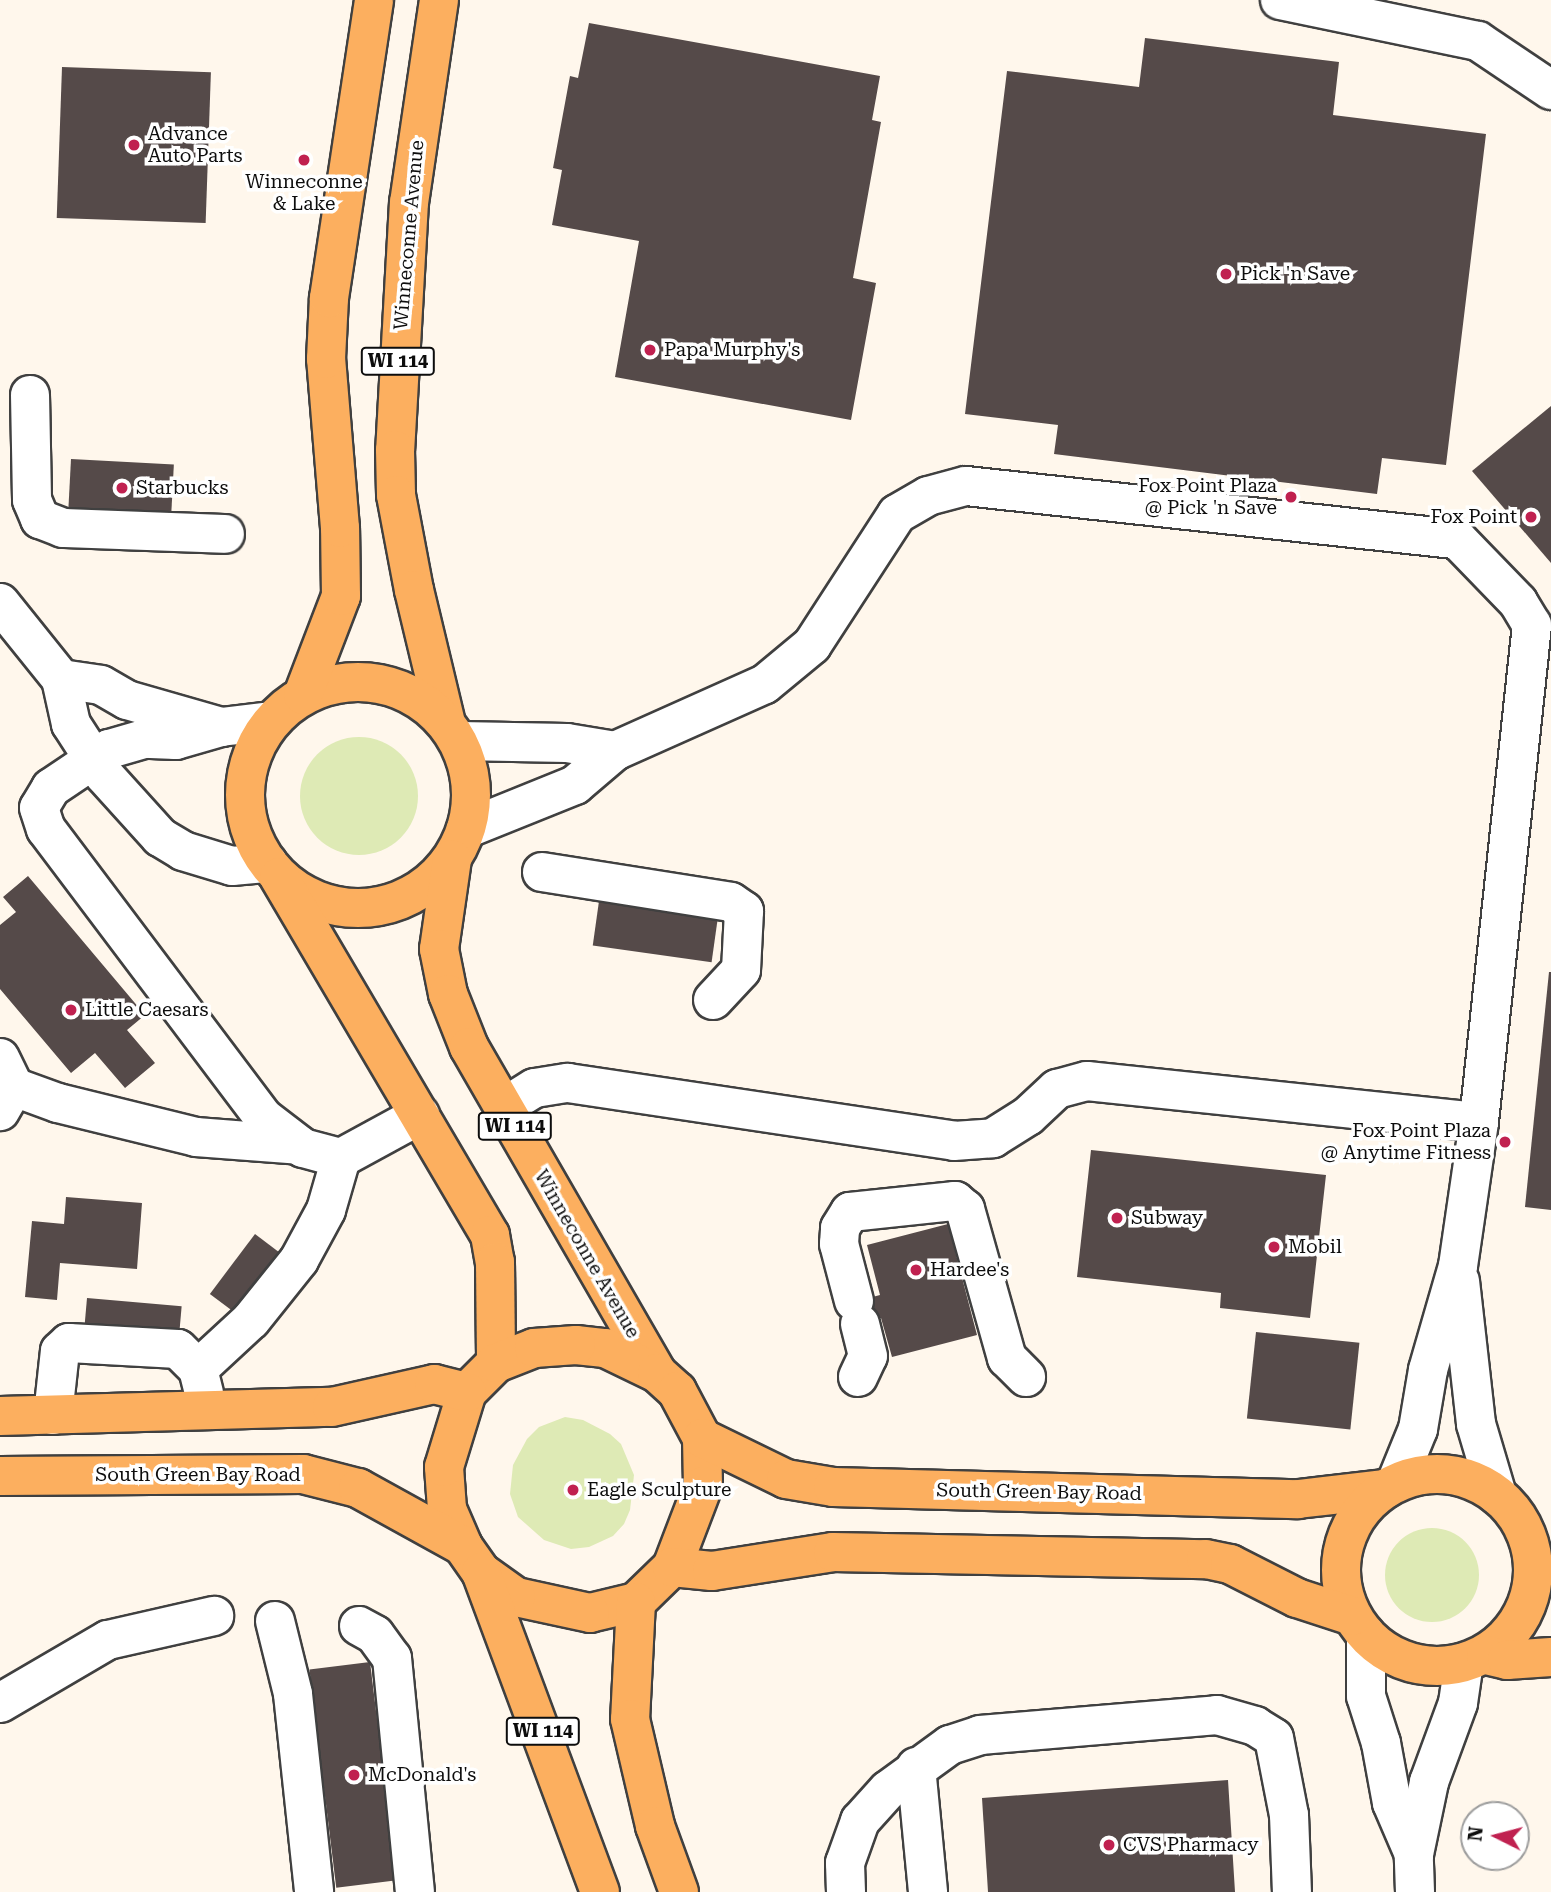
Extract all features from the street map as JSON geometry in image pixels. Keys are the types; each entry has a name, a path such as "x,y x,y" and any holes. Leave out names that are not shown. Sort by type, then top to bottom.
{"main road":[{"path":"303,695 341,596 340,528 327,383 329,298 374,0"},
{"name":"Winneconne Avenue","path":"439,0 409,202 395,450 401,522 452,730"},
{"path":"273,869 327,904 360,908 392,902 422,887 459,844 470,795 452,730 412,695 376,683 338,683 303,695 271,721 253,750 245,782 246,816 257,848 273,869 490,1235 495,1262 496,1363"},
{"name":"Winneconne Avenue","path":"459,844 439,940 448,994 469,1047 657,1373"},
{"path":"472,1559 447,1508 444,1467 467,1392 496,1363 534,1348 576,1345 614,1351 657,1373 677,1391 702,1438 703,1486 672,1567 636,1602 630,1720 655,1826 678,1892"},
{"path":"0,1416 209,1413 332,1407 434,1384 467,1392"},
{"name":"South Green Bay Road","path":"702,1438 786,1479 833,1488 1298,1499 1390,1486"},
{"name":"South Green Bay Road","path":"0,1476 303,1474 358,1488 472,1559 516,1597 553,1608 590,1613 636,1602"},
{"path":"1359,1625 1342,1584 1347,1535 1362,1509 1390,1486 1442,1474 1471,1480 1497,1495 1541,1548 1530,1596 1507,1638 1475,1658"},
{"path":"672,1567 712,1571 832,1552 1206,1559 1230,1564 1359,1625 1390,1654 1418,1665 1475,1658 1507,1660 1551,1657"},
{"name":"WI 114","path":"472,1559 600,1892"}],"street":[{"path":"1280,0 1478,41 1551,90"},
{"path":"30,395 32,500 40,519 63,527 225,534"},
{"path":"459,844 575,785 615,751 765,684 812,645 897,514 929,496 966,486 1457,540 1518,603 1532,625 1479,1122 1458,1266 1428,1370 1418,1429 1390,1486"},
{"path":"1,608 61,679 71,724 93,758 134,809 173,847 232,866 273,869"},
{"path":"61,679 101,685 127,700 221,727"},
{"path":"271,721 221,727 176,740 124,743 93,758 51,788 39,808 46,830 264,1118 299,1145"},
{"path":"452,730 615,751"},
{"path":"542,872 731,902 744,911 741,970 713,1000"},
{"path":"504,1107 536,1087 568,1083 954,1141 993,1138 1028,1116 1058,1089 1087,1081 1479,1122"},
{"path":"5,1085 58,1103 196,1137 299,1145 341,1158"},
{"path":"198,1369 251,1320 299,1260 326,1209 341,1158 420,1115"},
{"path":"858,1377 868,1356 839,1244 840,1228 850,1212 955,1200 965,1209 1007,1358 1026,1377"},
{"path":"1458,1266 1476,1424 1497,1495"},
{"path":"53,1415 60,1351 69,1343 178,1349 198,1369 209,1413"},
{"path":"0,1703 108,1640 214,1616"},
{"path":"275,1620 293,1694 314,1892"},
{"path":"1359,1625 1366,1696 1381,1743 1392,1803 1414,1854"},
{"path":"359,1626 380,1640 392,1658 416,1889"},
{"path":"1415,1892 1414,1854 1429,1782 1475,1658"},
{"path":"846,1892 845,1863 860,1821 916,1767 950,1745 980,1735 1217,1716 1255,1726 1274,1738 1289,1815 1292,1892"},
{"path":"916,1767 928,1892"}],"green space":[{"path":"359,737 382,741 401,754 414,773 418,796 414,819 401,838 382,851 359,855 336,851 317,838 304,819 300,796 304,773 317,754 336,741"},
{"path":"565,1417 583,1420 610,1434 621,1444 634,1475 630,1510 624,1524 613,1536 589,1547 571,1549 544,1540 518,1517 510,1494 513,1465 527,1439 539,1427"},
{"path":"1432,1528 1450,1532 1465,1542 1475,1557 1479,1575 1475,1593 1465,1608 1450,1618 1432,1622 1414,1618 1399,1608 1389,1593 1385,1575 1389,1557 1399,1542 1414,1532"}],"building":[{"path":"589,23 880,76 872,120 881,122 853,278 876,283 851,420 615,377 639,241 552,225 562,170 553,168 570,76 578,78"},
{"name":"Pick 'n Save","path":"1145,38 1339,62 1333,115 1486,134 1446,465 1382,458 1377,494 1054,454 1058,425 965,414 1007,71 1139,87"},
{"name":"Advance Auto Parts","path":"62,67 211,72 206,223 57,218"},
{"name":"Fox Point","path":"1551,406 1551,563 1472,471"},
{"name":"Starbucks","path":"71,459 174,464 171,517 68,512"},
{"path":"28,876 145,1015 127,1030 155,1063 125,1088 95,1053 71,1073 0,989 0,925 16,912 3,897"},
{"path":"600,894 719,911 712,962 593,945"},
{"path":"1551,972 1551,1210 1525,1207"},
{"path":"1091,1150 1326,1175 1310,1318 1220,1308 1221,1293 1077,1277"},
{"path":"66,1197 142,1203 137,1269 60,1263 57,1300 25,1297 32,1221 64,1224"},
{"name":"Hardee's","path":"948,1224 977,1335 892,1357 881,1318 847,1327 842,1305 880,1295 867,1245"},
{"path":"255,1234 284,1256 239,1316 210,1294"},
{"path":"87,1298 182,1306 179,1341 84,1333"},
{"path":"1256,1332 1359,1343 1350,1429 1247,1419"},
{"name":"McDonald's","path":"370,1662 397,1880 336,1888 309,1669"},
{"name":"CVS Pharmacy","path":"1228,1780 1235,1892 988,1892 982,1798"}],"place":[{"name":"Advance Auto Parts","path":"134,145"},
{"name":"Winneconne & Lake","path":"304,160"},
{"name":"Pick 'n Save","path":"1226,274"},
{"name":"Papa Murphy's","path":"650,350"},
{"name":"Starbucks","path":"122,488"},
{"name":"Fox Point Plaza @ Pick 'n Save","path":"1291,497"},
{"name":"Fox Point","path":"1531,517"},
{"name":"Little Caesars","path":"71,1010"},
{"name":"Fox Point Plaza @ Anytime Fitness","path":"1505,1142"},
{"name":"Subway","path":"1117,1218"},
{"name":"Mobil","path":"1274,1247"},
{"name":"Hardee's","path":"916,1270"},
{"name":"Eagle Sculpture","path":"573,1490"},
{"name":"McDonald's","path":"354,1775"},
{"name":"CVS Pharmacy","path":"1109,1845"}]}
